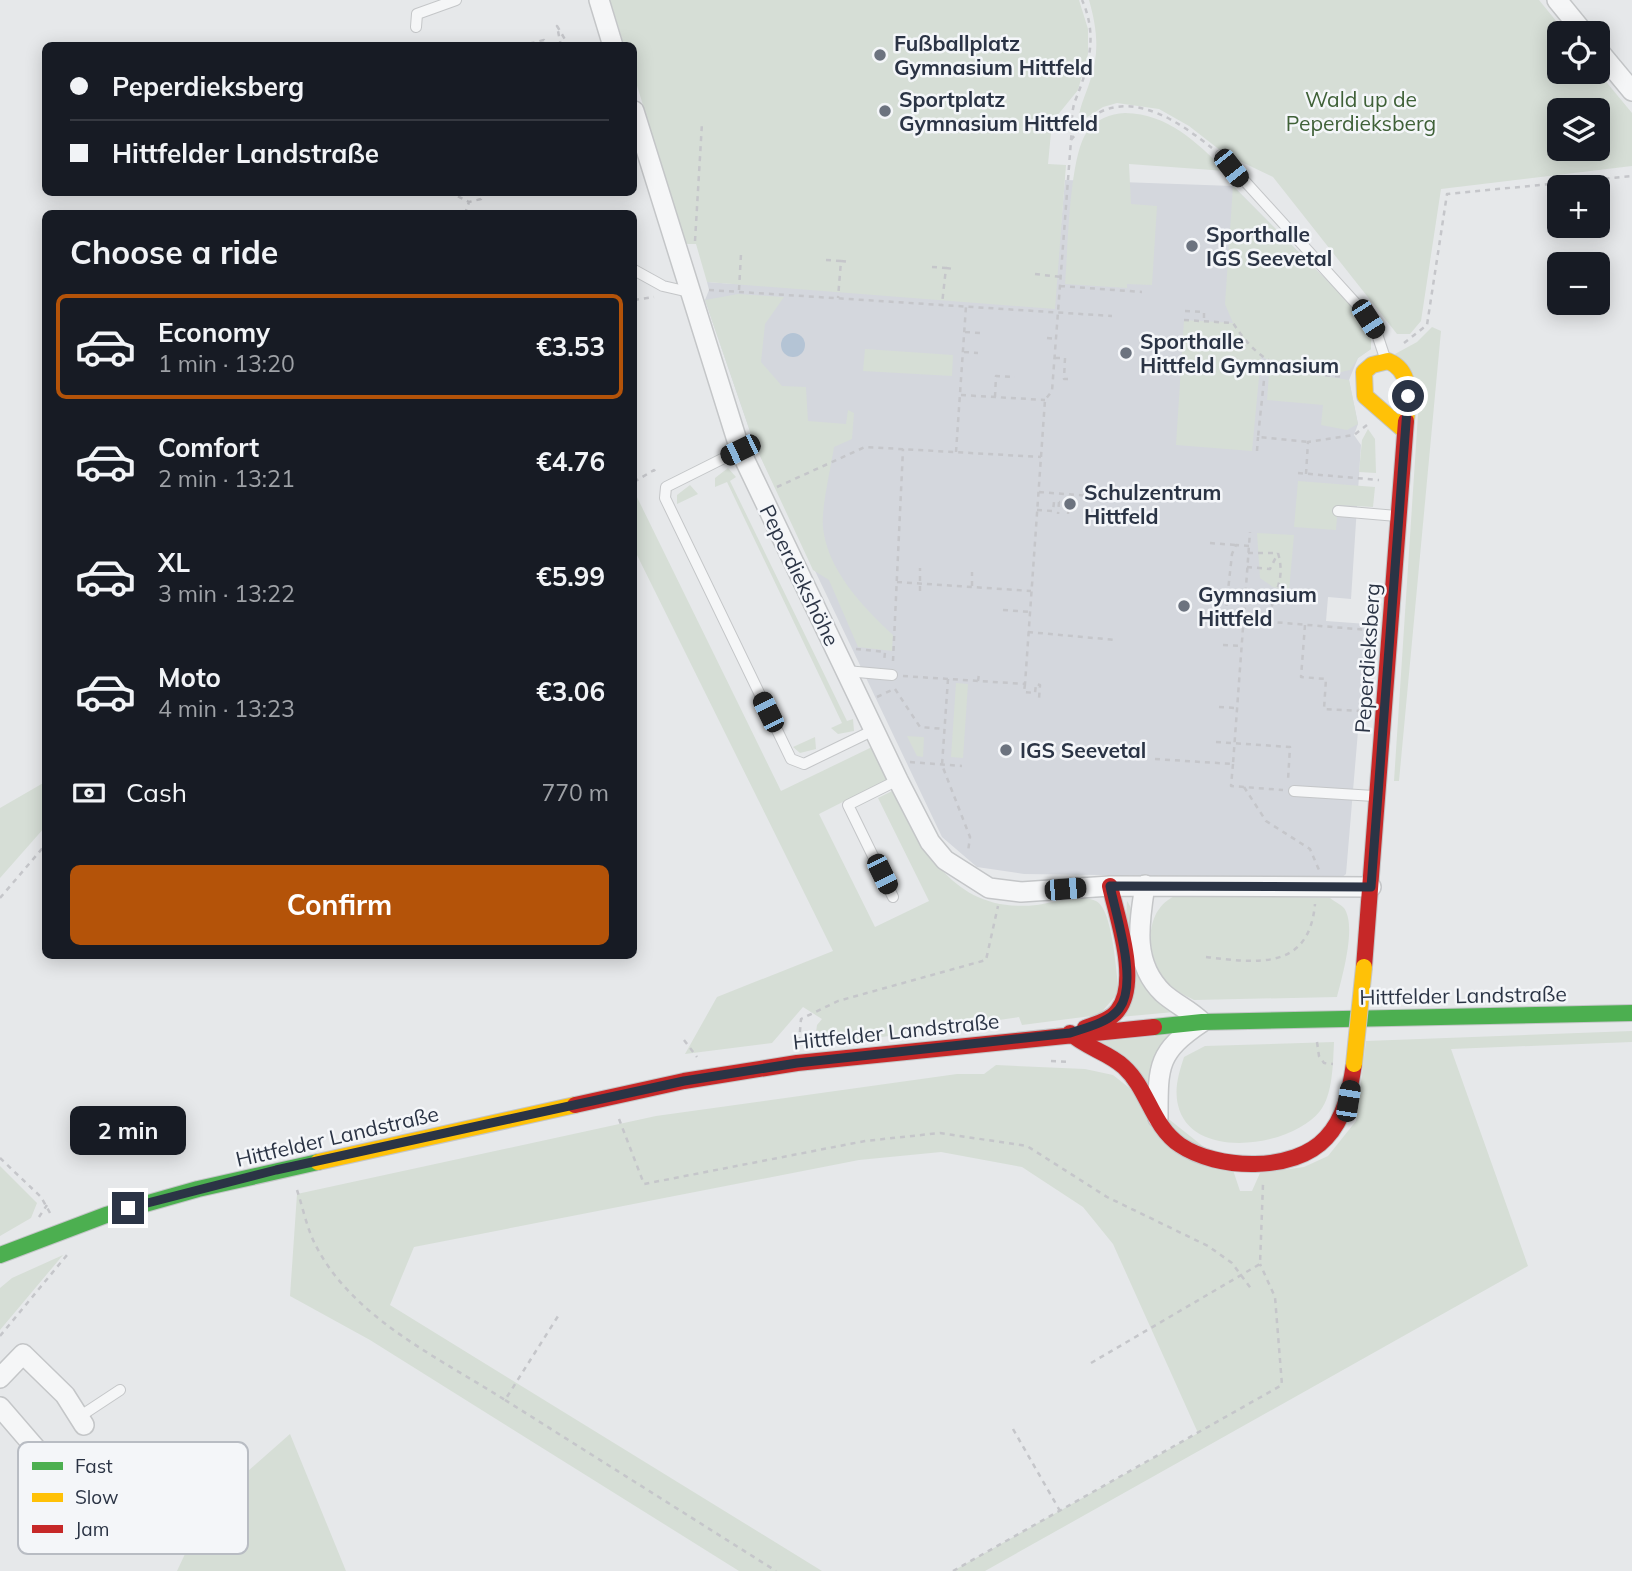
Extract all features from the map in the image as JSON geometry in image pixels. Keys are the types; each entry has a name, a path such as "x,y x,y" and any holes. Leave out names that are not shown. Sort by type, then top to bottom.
{"main road":[{"path":"1385,359 1364,372 1362,386 1365,396 1376,408 1405,431"},
{"name":"Peperdieksberg","path":"1371,887 1408,384 1396,363 1385,359"},
{"path":"1110,886 1128,973 1126,993 1118,1010 1101,1022 1070,1033 1083,1047 1123,1067 1138,1083 1167,1134 1182,1146 1199,1154 1226,1160 1264,1162 1301,1157 1328,1136 1348,1101 1346,1064 1364,967 1371,887"},
{"name":"Hittfelder Landstraße","path":"0,1255 106,1215 198,1189 611,1097 797,1063 1070,1033 1202,1022 1632,1013"},
{"name":"Hittfelder Landstraße","path":"0,1272 59,1234"}],"street":[{"path":"599,0 612,42"},
{"path":"1557,0 1574,21"},
{"path":"1610,64 1632,91"},
{"name":"Peperdiekshöhe","path":"637,119 699,291 740,450 930,842 961,873 1000,891 1318,880 1371,887"},
{"path":"1145,885 1139,934 1145,970 1161,991 1202,1022 1178,1038 1166,1053 1158,1086 1158,1119"},
{"path":"0,1378 23,1354 65,1395 81,1421"},
{"path":"0,1407 30,1442"}],"lane":[{"path":"416,27 417,13 456,0"},
{"path":"1221,155 1360,307 1376,331 1385,359"},
{"path":"637,272 663,286 699,291"},
{"path":"740,450 666,487 665,498 791,759 804,764 874,730"},
{"path":"1338,511 1399,516"},
{"path":"846,671 888,675"},
{"path":"893,898 848,804 898,780"},
{"path":"1294,791 1378,797"},
{"path":"81,1421 120,1390"}],"path":[{"path":"1039,699 1040,685 1036,684 1035,693 1024,692 1045,400 1052,391 1071,140 1075,102 1084,85 1091,51 1088,15 1082,0"},
{"path":"560,42 557,26 567,42"},
{"path":"1071,140 1098,113 1114,107 1143,109 1166,116 1221,155"},
{"path":"695,241 702,123"},
{"path":"1385,359 1427,325 1447,194 1632,176"},
{"path":"457,196 469,202 481,199 481,196"},
{"path":"466,210 469,202"},
{"path":"739,290 741,254 744,254"},
{"path":"826,260 850,262"},
{"path":"838,298 841,261"},
{"path":"932,267 954,269"},
{"path":"942,304 946,268"},
{"path":"1035,274 1061,276"},
{"path":"1060,286 1142,292"},
{"path":"699,291 739,290 1112,316"},
{"path":"956,452 966,306"},
{"path":"1185,311 1204,312 1204,321"},
{"path":"1184,320 1233,323 1252,348 1266,359 1310,376 1351,377"},
{"path":"964,332 980,333"},
{"path":"1047,338 1056,340"},
{"path":"963,352 978,353"},
{"path":"1055,358 1066,358 1064,379 1069,379"},
{"path":"1257,451 1266,359"},
{"path":"995,397 996,376 1015,377"},
{"path":"960,395 1045,400"},
{"path":"1258,438 1308,442 1354,435 1372,421"},
{"path":"1306,474 1308,442"},
{"path":"771,489 865,447 1041,457"},
{"path":"888,675 897,582 903,449"},
{"path":"637,480 654,470 666,487"},
{"path":"1298,473 1382,480"},
{"path":"1039,492 1145,500"},
{"path":"1068,514 1070,494"},
{"path":"1038,510 1054,511 1054,502 1059,502 1058,514"},
{"path":"1216,742 1234,743 1290,747 1287,790 1231,786 1234,743 1237,708 1241,646 1250,532"},
{"path":"1210,543 1249,546"},
{"path":"1236,545 1231,554 1225,618 1371,631"},
{"path":"1248,553 1278,553"},
{"path":"1247,567 1270,569 1278,553"},
{"path":"1270,622 1270,606 1281,584 1282,569 1278,553"},
{"path":"920,568 920,591"},
{"path":"972,572 972,587"},
{"path":"897,582 1031,591"},
{"path":"1003,610 1030,612"},
{"path":"1305,625 1301,677 1326,678 1324,709 1343,710"},
{"path":"1028,632 1116,640"},
{"path":"1223,645 1241,646"},
{"path":"856,649 885,653 888,675"},
{"path":"978,681 979,674"},
{"path":"888,675 1025,684"},
{"path":"948,679 942,765 970,837 961,873"},
{"path":"879,696 895,689 920,727 944,729"},
{"path":"1219,707 1237,708"},
{"path":"1155,759 1233,764"},
{"path":"909,762 962,766"},
{"path":"1206,957 1270,961 1290,954 1308,933 1313,921 1319,864 1310,849 1266,821 1244,787"},
{"path":"0,898 42,849"},
{"path":"801,1019 838,1001 986,960 1000,891"},
{"path":"1316,1035 1319,1056 1324,1063 1346,1064"},
{"path":"611,1097 644,1184 865,1140 940,1133 1027,1146 1107,1197 1208,1246 1232,1263 1252,1290"},
{"path":"0,1158 41,1198 59,1234"},
{"path":"953,1571 1282,1385 1275,1297 1260,1264 1264,1162"},
{"path":"295,1183 315,1244 335,1275 381,1320 776,1571"},
{"path":"0,1336 67,1255 65,1250"},
{"path":"1091,1363 1260,1264"},
{"path":"505,1400 560,1313"},
{"path":"1013,1429 1060,1511"}],"shaded area":[{"name":"Schulzentrum Hittfeld","path":"1065,180 1233,186 1357,311 1371,336 1371,349 1358,358 1349,380 1358,424 1354,435 1361,445 1351,599 1328,597 1326,621 1367,624 1346,874 1341,878 1024,874 977,867 942,837 754,443 705,300 709,290 707,282 733,284 1061,225"}],"green space":[{"name":"Sportplatz Gymnasium Hittfeld","path":"610,0 1079,0 1088,29 1088,54 1078,90 1052,122 1048,164 1066,165 1055,309 707,282 696,244 686,244 637,86 637,42 623,42"},
{"name":"Wald up de Peperdieksberg","path":"1089,0 1539,0 1556,21 1547,21 1547,84 1608,84 1632,113 1632,166 1441,189 1421,321 1410,334 1397,334 1273,177 1225,154 1189,126 1159,109 1117,103 1103,107 1078,123 1095,60 1095,31"},
{"path":"1125,113 1155,118 1168,124 1192,140 1226,171 1129,164 1131,204 1157,206 1152,285 1127,284 1127,288 1065,284 1073,182 1081,144 1087,132 1099,121"},
{"path":"1233,186 1357,311 1371,336 1371,349 1358,358 1350,370 1323,376 1349,380 1358,424 1347,430 1321,425 1323,405 1267,400 1270,361 1261,356 1252,451 1176,445 1184,320 1233,323 1225,304"},
{"path":"738,294 784,297 765,324 761,362 782,386 806,387 808,421 846,424 848,410 854,413 852,439 834,447 823,528 826,544 839,573 870,613 893,635 892,651 858,647 829,580 813,570 754,443 705,300"},
{"path":"1432,327 1441,331 1399,781 1394,781 1420,384 1395,354 1417,342"},
{"path":"865,349 953,355 952,376 863,371"},
{"path":"1368,429 1375,439 1376,473 1359,472 1362,440"},
{"path":"728,468 736,477 730,481 847,721 853,719 854,731 838,734 831,728 842,723 727,482 715,487 715,478"},
{"path":"1298,481 1375,487 1373,507 1338,505 1336,530 1294,527"},
{"path":"690,485 698,494 677,504 677,495"},
{"path":"637,497 781,791 872,747 888,779 819,814 875,927 929,901 878,798 894,790 931,856 946,874 964,889 984,900 1009,905 1037,905 1083,898 1096,901 1102,906 1110,928 1119,992 1099,1015 1022,1025 1019,1017 827,1045 816,1033 817,1025 822,1019 803,1007 772,1043 685,1054 717,997 833,951 637,555"},
{"path":"1257,533 1294,535 1289,591 1273,587 1260,578"},
{"path":"956,683 968,684 963,758 951,757"},
{"path":"907,736 924,737 923,757 917,756"},
{"path":"815,737 816,749 800,753 793,747"},
{"path":"42,784 42,830 0,878 0,808"},
{"path":"1177,895 1330,898 1344,908 1349,927 1345,965 1337,997 1194,1000 1179,992 1166,981 1159,970 1151,946 1153,922 1158,911"},
{"path":"1127,901 1132,913 1134,953 1141,976 1154,995 1174,1012 1120,1017"},
{"path":"1632,1031 1632,1042 1451,1049 1528,1266 985,1571 953,1571 1198,1433 1113,1244 1083,1207 1022,1167 941,1152 859,1160 414,1247 390,1305 822,1571 739,1571 370,1340 290,1296 297,1194 656,1116 957,1074 984,1074 996,1065 1085,1069 1113,1075 1233,1170 1240,1191 1252,1191 1260,1173 1304,1167 1328,1156 1356,1121 1366,1041"},
{"path":"1168,1035 1154,1060 1151,1094 1096,1042"},
{"path":"1334,1042 1331,1078 1324,1104 1306,1123 1288,1133 1243,1143 1221,1141 1202,1135 1187,1123 1178,1105 1177,1087 1184,1057 1205,1046"},
{"path":"0,1166 37,1203 31,1218 0,1236"},
{"path":"63,1255 0,1330 0,1288 12,1278"},
{"path":"290,1434 346,1571 177,1571 185,1554 248,1554 248,1471"}],"water":[{"path":"793,333 802,336 805,345 802,354 793,357 784,354 781,345 784,336"}],"traffic: fast":[{"path":"1154,1027 1202,1022 1632,1013"},
{"path":"0,1255 106,1215 198,1189 318,1162"}],"traffic: slow":[{"path":"1405,431 1365,396 1364,372 1372,365 1388,361 1402,372 1407,386 1406,421"},
{"path":"1354,1064 1364,967"},
{"path":"318,1162 575,1105"}],"traffic: jam":[{"path":"1364,967 1406,421"},
{"path":"1085,1028 1103,1021 1118,1010 1127,983 1125,949 1110,886"},
{"path":"575,1105 684,1081 797,1063 1154,1027"},
{"path":"1070,1033 1124,1067 1139,1086 1163,1128 1180,1145 1196,1153 1234,1163 1255,1164 1295,1157 1326,1138 1342,1113 1354,1064"}],"place":[{"name":"Fußballplatz Gymnasium Hittfeld","path":"880,55"},
{"name":"Sportplatz Gymnasium Hittfeld","path":"885,111"},
{"name":"Sporthalle IGS Seevetal","path":"1192,246"},
{"name":"Sporthalle Hittfeld Gymnasium","path":"1126,353"},
{"name":"Schulzentrum Hittfeld","path":"1070,504"},
{"name":"Gymnasium Hittfeld","path":"1184,606"},
{"name":"IGS Seevetal","path":"1006,750"}],"route":[{"path":"128,1208 276,1170 684,1081 797,1063 1070,1033 1101,1022 1118,1010 1126,993 1128,973 1110,886 1371,887 1408,396"}]}
